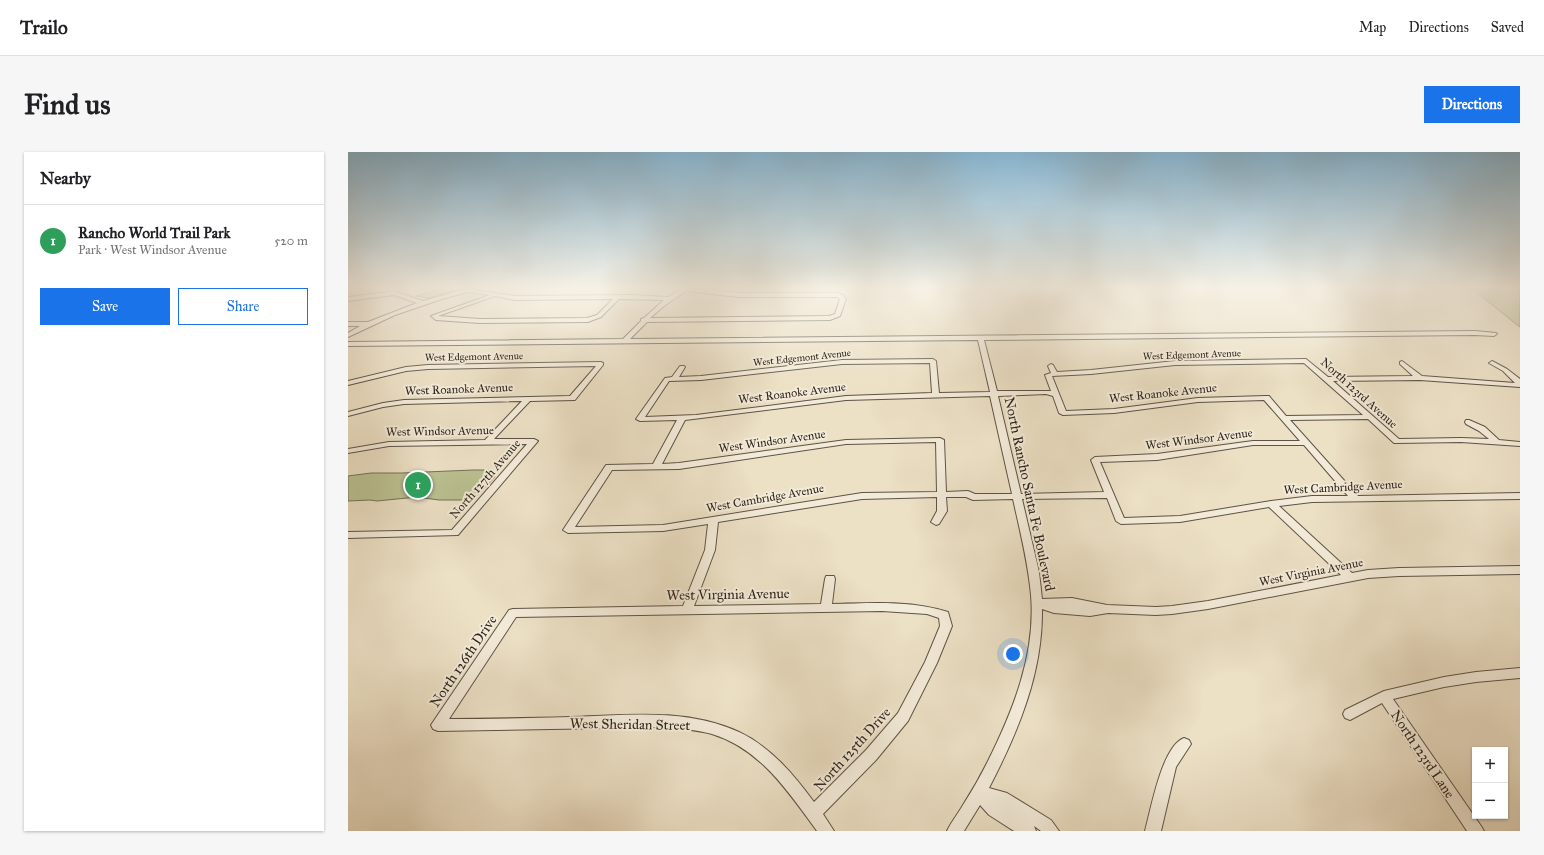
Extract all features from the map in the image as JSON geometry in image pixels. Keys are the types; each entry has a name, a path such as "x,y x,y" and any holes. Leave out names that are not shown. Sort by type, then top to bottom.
{"street":[{"path":"348,335 382,319"},
{"path":"446,319 480,321 595,319"},
{"path":"625,341 643,320 766,319"},
{"path":"348,324 368,324"},
{"path":"348,344 1467,333 1494,334"},
{"name":"North Rancho Santa Fe Boulevard","path":"954,831 980,793 1007,739 1028,681 1035,650 1038,603 1034,572 981,338"},
{"name":"West Edgemont Avenue","path":"674,379 702,378 772,367 842,362 933,361 936,396"},
{"name":"West Edgemont Avenue","path":"1055,374 1091,372 1175,363 1306,361"},
{"name":"North 123rd Avenue","path":"1306,361 1396,441 1461,440 1497,443"},
{"path":"1402,363 1420,378"},
{"path":"1492,363 1505,370 1520,384"},
{"name":"West Edgemont Avenue","path":"348,383 406,369 428,367 601,364 572,398"},
{"path":"1051,366 1055,374 1048,375 1055,394"},
{"path":"674,379 682,367"},
{"path":"1327,379 1420,378 1520,384"},
{"name":"West Roanoke Avenue","path":"674,379 667,379 640,419 682,418 846,398 994,395 1048,396 1055,394 1063,413 1114,411 1198,400 1266,398 1283,418"},
{"name":"West Roanoke Avenue","path":"348,414 383,405 404,402 572,398"},
{"name":"North 127th Avenue","path":"487,442 528,399"},
{"path":"1283,418 1369,417"},
{"path":"656,466 682,418"},
{"path":"1283,418 1355,498"},
{"path":"1469,422 1482,429 1497,443 1520,444"},
{"name":"West Windsor Avenue","path":"568,530 609,467 679,466 702,464 846,442 940,440 942,495"},
{"name":"North 127th Avenue","path":"348,535 455,533 534,441"},
{"name":"West Windsor Avenue","path":"348,451 388,444 534,441"},
{"name":"West Windsor Avenue","path":"1108,492 1095,460 1157,457 1253,443 1306,443"},
{"name":"West Cambridge Avenue","path":"568,530 663,528 850,497 968,494 973,497 1016,493 1108,492 1121,521 1187,518 1271,504 1312,499 1520,496"},
{"path":"936,522 942,511 942,495"},
{"path":"1271,504 1349,577"},
{"path":"687,610 710,550 713,520"},
{"name":"West Virginia Avenue","path":"1038,603 1054,609 1090,612 1108,609 1156,611 1190,608 1349,577 1398,572 1520,570"},
{"path":"826,607 830,579"},
{"name":"West Virginia Avenue","path":"513,613 882,607 927,610 944,615"},
{"name":"North 126th Drive","path":"438,725 513,613"},
{"name":"North 125th Drive","path":"813,814 871,755 903,717 931,663 946,626 944,615"},
{"path":"1350,714 1384,696 1444,682 1476,676 1518,675"},
{"name":"North 123rd Lane","path":"1384,696 1476,831"},
{"name":"West Sheridan Street","path":"438,725 650,721 697,724 730,734 754,748 779,771 826,831"},
{"path":"1153,831 1170,765 1184,744"},
{"path":"980,793 994,810 1028,831"},
{"path":"980,793 1002,798 1046,825 1050,831"}],"green space":[{"path":"1509,319 1520,319 1520,327"},
{"path":"492,470 495,477 476,497 467,500 439,500 417,497 377,501 348,501 348,476 371,473"}],"place":[{"name":"Rancho World Trail Park","path":"418,485"}]}
